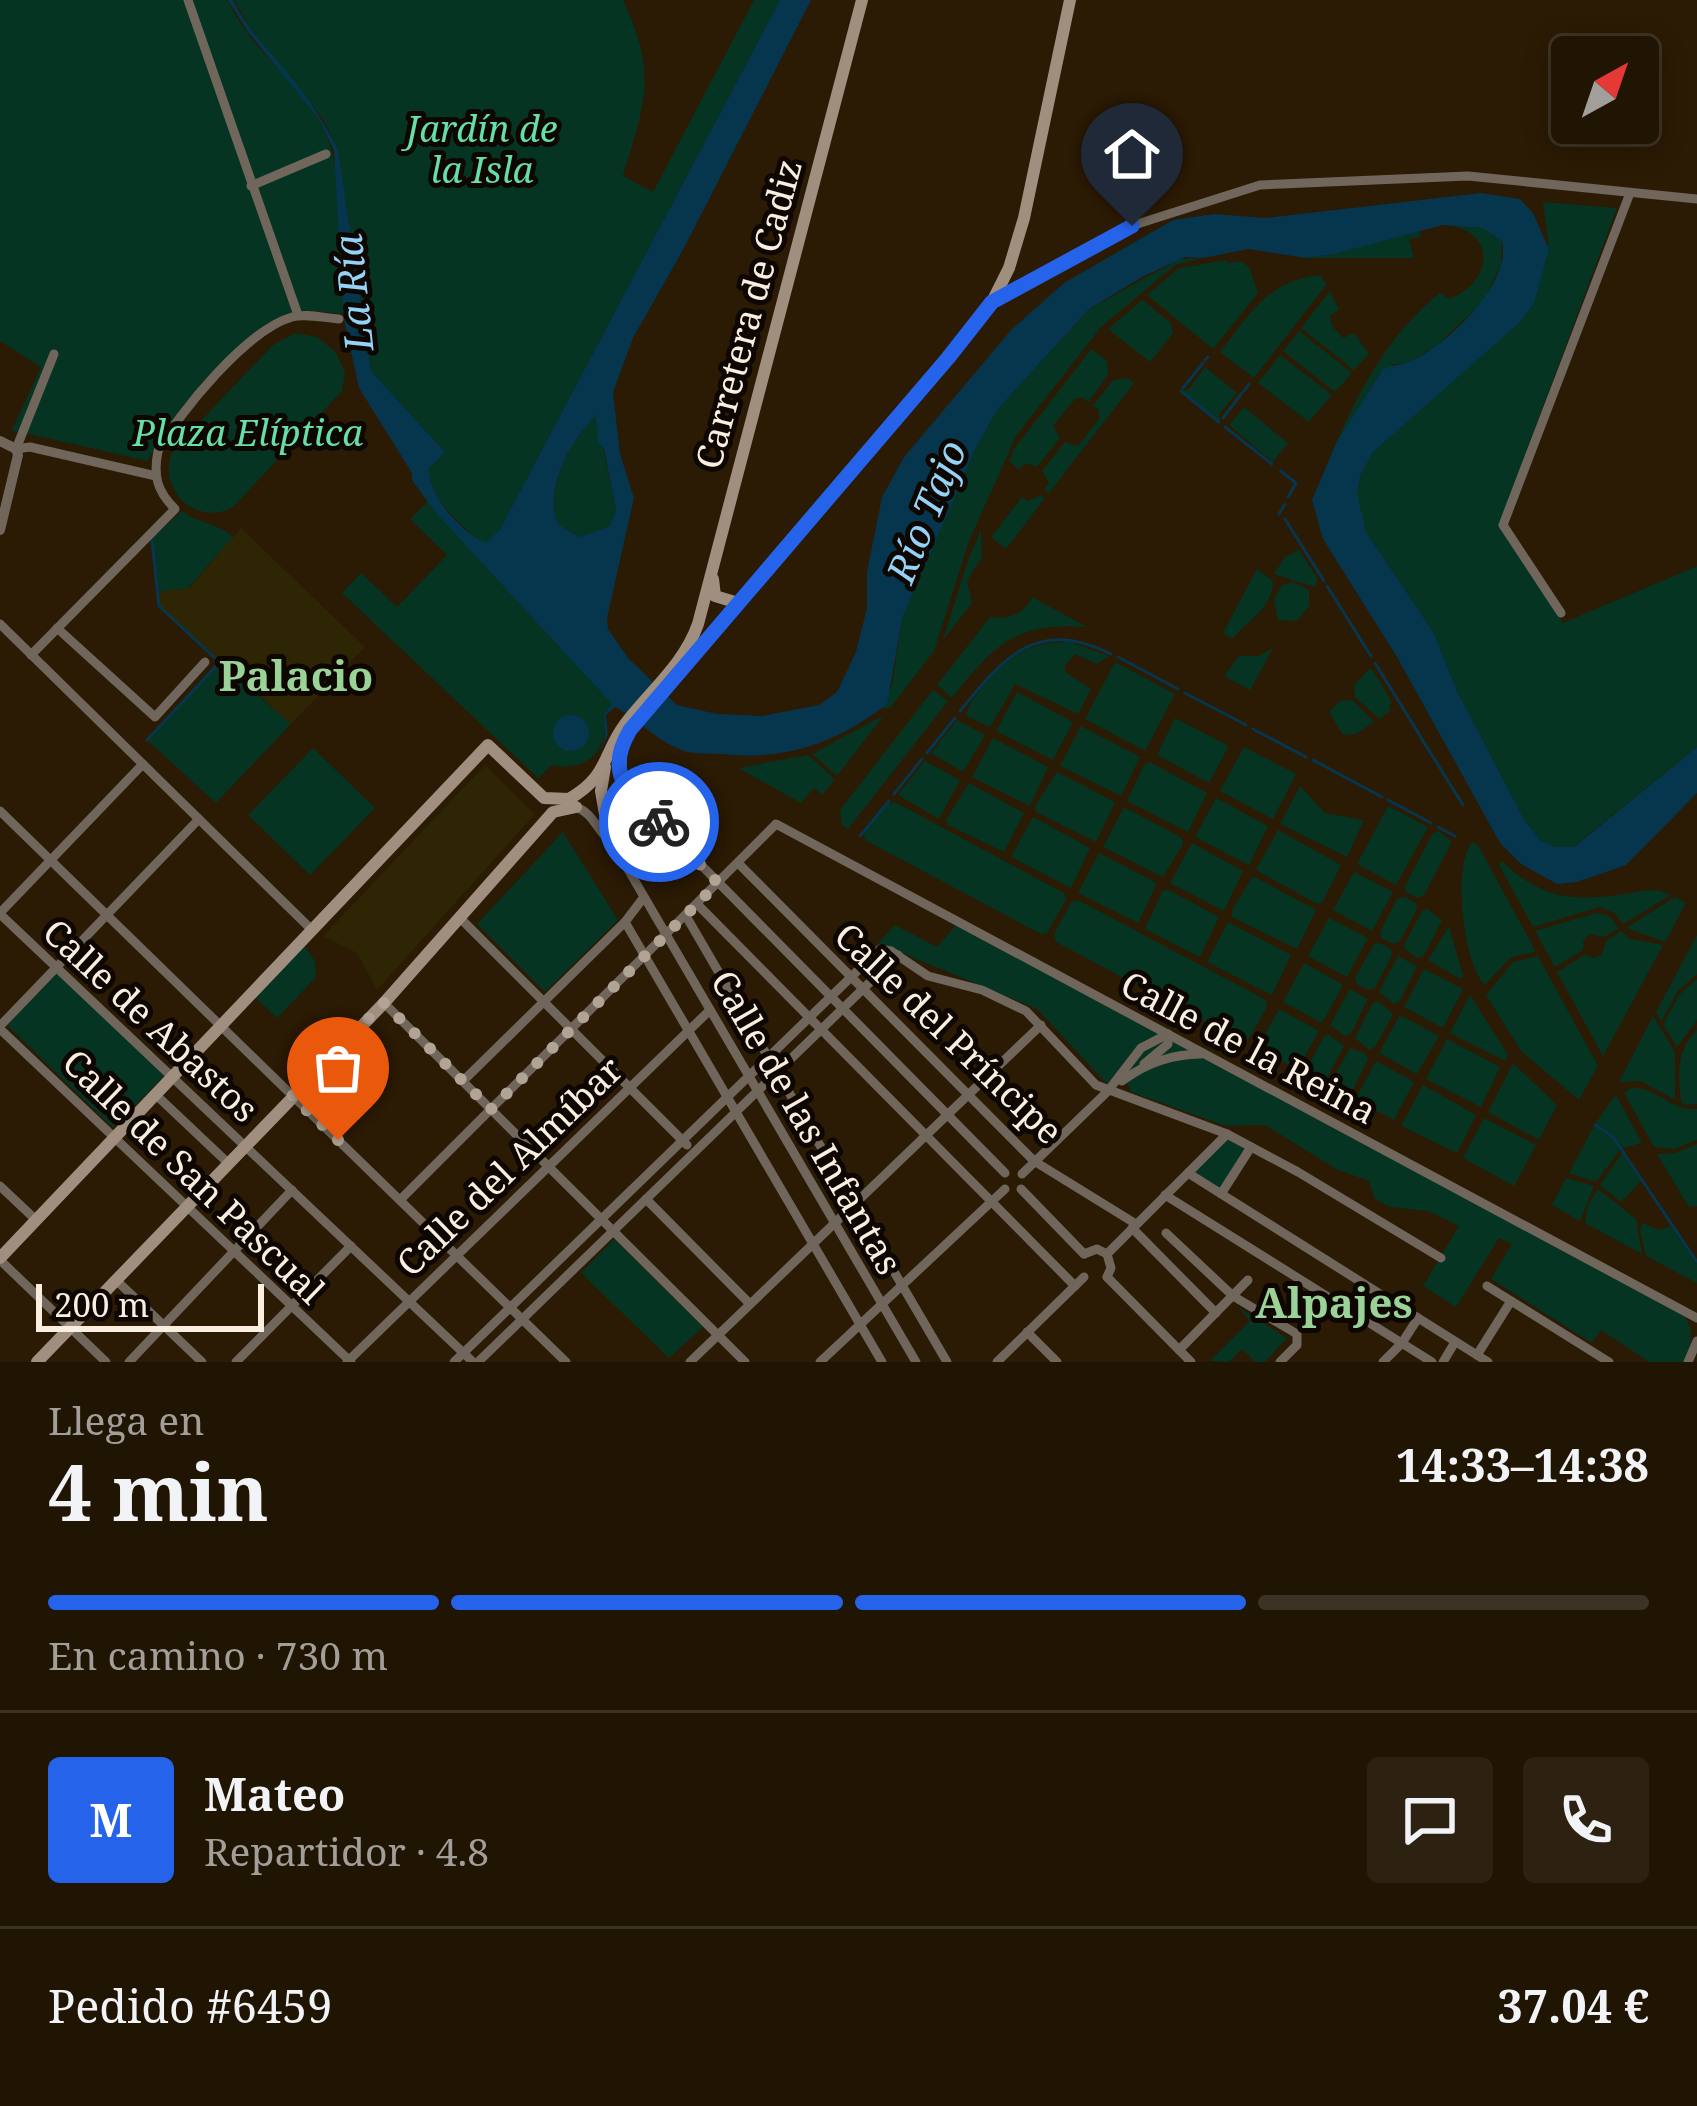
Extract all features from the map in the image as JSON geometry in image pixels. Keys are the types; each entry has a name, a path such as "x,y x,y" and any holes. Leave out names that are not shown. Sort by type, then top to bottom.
{"main road":[{"name":"Carretera de Cadiz","path":"695,647 710,572 862,0"},
{"path":"37,1362 384,1003 555,805 573,797 602,772 633,721 992,302 1009,268 1024,218 1070,0"},
{"path":"710,572 715,596 738,603"},
{"path":"632,795 618,760 633,721"},
{"path":"0,1259 488,745 555,805 577,807"},
{"path":"602,772 632,795"},
{"path":"602,772 606,820"}],"street":[{"path":"188,0 298,315"},
{"path":"251,186 326,154"},
{"path":"992,302 1132,226 1260,185 1468,176 1697,199"},
{"path":"1561,613 1503,525 1630,193"},
{"path":"1009,268 1017,280 1026,283"},
{"path":"31,656 175,509 158,489 158,451 212,381 261,335 298,315 339,319"},
{"path":"0,530 16,449 54,354"},
{"path":"0,441 16,449 30,447 155,476"},
{"path":"0,624 312,930"},
{"path":"57,628 155,717 206,662"},
{"path":"0,914 143,764"},
{"name":"Calle del Príncipe","path":"632,795 1005,1173"},
{"path":"577,807 588,812 614,845"},
{"path":"0,811 566,1362"},
{"path":"0,1027 199,819"},
{"path":"606,820 614,845"},
{"name":"Calle de la Reina","path":"738,863 776,824 1697,1318"},
{"name":"Calle de las Infantas","path":"614,845 916,1362"},
{"path":"400,1200 738,863"},
{"name":"Calle del Príncipe","path":"738,863 1034,1161 1134,1226 1216,1313"},
{"path":"463,1081 625,922 644,897"},
{"path":"698,904 992,1201 1079,1281 1107,1277 1111,1268 1107,1254"},
{"name":"Calle de Abastos","path":"0,914 476,1362"},
{"name":"Calle de las Infantas","path":"686,916 947,1362"},
{"path":"460,918 694,1153"},
{"name":"Calle de las Infantas","path":"625,922 882,1362"},
{"path":"454,1362 880,950 898,955 928,976 982,990 1026,1011 1096,1085 1228,1134 1441,1258"},
{"path":"476,1362 898,955"},
{"path":"384,1003 745,1362"},
{"name":"Calle del Almíbar","path":"349,1361 710,1010"},
{"path":"1140,1019 1141,1048"},
{"path":"690,1362 1042,1025"},
{"name":"Calle de San Pascual","path":"0,1027 349,1361"},
{"path":"1084,1254 1021,1189 1022,1174 1108,1091 1168,1044 1168,1034 1141,1048 1108,1091"},
{"path":"1140,1068 1178,1056 1208,1056"},
{"path":"154,1094 227,1163"},
{"path":"1107,1254 1228,1134"},
{"path":"1221,1194 1251,1147"},
{"path":"1021,1189 1005,1189 1002,1179 1012,1170 1022,1174"},
{"path":"1188,1173 1488,1362"},
{"path":"0,1186 36,1220"},
{"path":"820,1362 1005,1189"},
{"path":"128,1362 292,1190"},
{"path":"1166,1195 1432,1362"},
{"path":"646,1199 749,1304"},
{"path":"1166,1233 1233,1296 1297,1334 1297,1345 1280,1362"},
{"path":"236,1362 351,1246"},
{"path":"1084,1254 1097,1250 1107,1254"},
{"path":"1006,1359 1079,1281 1084,1254"},
{"path":"0,1259 106,1362"},
{"path":"1107,1277 1183,1357 1248,1280"},
{"path":"116,1280 202,1362"},
{"path":"1346,1308 1362,1282"},
{"path":"1487,1286 1588,1357 1609,1362"},
{"path":"1477,1355 1511,1301"},
{"path":"1383,1362 1418,1318"},
{"path":"1028,1332 1057,1362"},
{"path":"1688,1362 1697,1341"},
{"path":"1443,1362 1456,1342"}],"green space":[{"path":"0,0 228,0 247,32 309,104 328,138 340,213 344,314 297,311 256,331 191,396 148,461 12,430 41,367 0,341"},
{"name":"Jardín de la Isla","path":"234,0 623,0 641,48 644,88 623,176 653,192 754,0 780,0 500,529 486,544 451,514 429,483 429,468 445,452 371,371 338,149 322,118 251,30"},
{"path":"1543,202 1617,208 1499,525 1563,623 1697,566 1697,747 1573,847 1541,841 1524,819 1457,691 1434,633 1366,532 1357,493 1373,452 1417,409 1549,249"},
{"path":"1448,225 1482,228 1502,241 1501,265 1483,302 1437,345 1406,364 1394,364 1374,383 1337,441 1367,380 1407,324 1440,293 1449,299 1463,292 1481,271 1482,248 1475,238"},
{"path":"1419,231 1421,237 1409,239 1414,258 1306,258 1335,254"},
{"path":"1203,258 1175,265 1101,327 1016,436 969,541 934,651 890,708 882,708 892,685 902,619 997,410 1089,309 1180,259"},
{"path":"1226,260 1249,267 1258,293 1213,349 1147,295 1179,268"},
{"path":"1321,275 1326,285 1254,378 1220,352 1274,291"},
{"path":"1330,291 1339,310 1330,316 1332,326 1343,338 1354,333 1369,354 1354,370 1301,328"},
{"path":"1142,300 1170,322 1173,333 1150,362 1108,329"},
{"path":"1299,331 1352,373 1335,392 1283,351"},
{"name":"Plaza Elíptica","path":"295,333 317,337 336,352 345,373 342,391 233,507 219,512 193,508 174,490 169,464 173,450 273,345"},
{"path":"1091,349 1107,361 1108,375 1088,402 1075,399 1053,426 1060,438 1037,467 1025,463 1019,470 1009,461 1014,449"},
{"path":"1280,355 1332,395 1309,422 1258,383"},
{"path":"1205,367 1237,393 1219,414 1220,422 1182,391 1189,389"},
{"path":"1128,378 1134,383 1049,493 1044,490 1049,483 1042,471 1065,442 1078,446 1099,419 1099,410 1093,406 1113,380"},
{"path":"1244,407 1288,443 1273,462 1229,425"},
{"path":"596,414 616,510 610,526 579,537 558,524 555,494 569,451"},
{"path":"1041,495 1045,498 1006,549 991,537 1022,497 1028,501"},
{"path":"428,501 613,705 604,714 599,748 585,762 552,765 538,778 342,593 361,573 397,607 447,555 410,519"},
{"path":"182,511 233,537 188,588 158,592 152,538"},
{"path":"981,530 982,557 967,581 972,603 943,640 968,560"},
{"path":"1299,550 1318,579 1314,587 1274,574 1285,557"},
{"path":"1257,569 1273,581 1272,590 1264,606 1232,639 1223,633"},
{"path":"1292,582 1309,590 1309,606 1297,621 1278,620 1274,599 1282,585"},
{"path":"1032,597 1087,627 1042,628 1009,640 981,663 952,698 937,685 990,617 1015,614"},
{"path":"1070,642 1109,656 1097,664 1075,654 1065,666 1065,672 1091,689 1078,714 1015,684 990,727 966,716 976,695 1013,657 1044,644"},
{"path":"1273,648 1250,690 1224,676 1239,656 1259,656"},
{"path":"217,660 291,724 216,803 147,740 215,668"},
{"path":"1115,662 1175,694 1145,751 1085,719"},
{"path":"1369,669 1391,701 1389,712 1379,719 1355,697 1354,685"},
{"path":"933,690 948,701 848,829 842,825 840,810"},
{"path":"1017,692 1073,722 1053,760 996,731"},
{"path":"1352,700 1374,722 1356,734 1343,735 1329,712 1340,701"},
{"path":"884,715 837,776 812,754"},
{"path":"1175,718 1229,746 1209,783 1157,755"},
{"path":"957,720 985,735 963,772 931,753"},
{"path":"1081,726 1140,757 1121,796 1060,766"},
{"path":"993,738 1048,767 1030,806 972,777"},
{"path":"1244,747 1296,774 1273,819 1220,791"},
{"path":"313,748 375,808 310,875 248,815"},
{"path":"808,755 835,779 822,795 814,788 801,803 738,768"},
{"path":"925,761 960,780 939,819 898,795"},
{"path":"1150,762 1207,793 1188,832 1127,801 1144,765"},
{"path":"1057,772 1115,802 1096,842 1036,812 1035,806"},
{"path":"969,783 1024,813 1004,852 948,825 946,820"},
{"path":"1300,786 1325,813 1364,820 1347,857 1280,824"},
{"path":"1216,798 1268,826 1249,865 1195,837"},
{"path":"895,802 1064,893 1066,900 1047,933 1041,934 865,840 864,833 886,805"},
{"path":"1388,806 1428,827 1396,885 1357,864"},
{"path":"1124,807 1182,838 1163,877 1103,847"},
{"path":"1033,817 1090,848 1071,888 1011,857"},
{"path":"1278,830 1341,865 1322,903 1256,870"},
{"path":"1439,831 1452,842 1418,898 1406,892 1405,886 1433,833"},
{"path":"563,832 618,920 545,992 477,924"},
{"path":"1472,842 1478,845 1536,952 1511,957 1485,985 1471,957 1463,914 1462,871"},
{"path":"1192,843 1243,871 1224,911 1170,883"},
{"path":"1099,853 1157,883 1138,923 1078,893"},
{"path":"1501,861 1530,883 1572,897 1654,890 1671,895 1623,924 1600,907 1533,927"},
{"path":"1354,872 1393,892 1372,931 1333,910"},
{"path":"1253,876 1316,910 1297,949 1232,917"},
{"path":"1167,889 1219,917 1200,957 1145,929"},
{"path":"1405,897 1417,909 1394,944 1381,938 1380,932 1397,899"},
{"path":"1675,897 1686,903 1665,942 1626,928"},
{"path":"1078,900 1266,1000 1267,1007 1248,1040 1242,1041 1056,942 1054,934 1071,902"},
{"path":"1428,909 1442,921 1418,958 1404,945 1422,911"},
{"path":"1596,913 1609,916 1619,928 1604,937 1589,934 1583,950 1555,967 1535,931"},
{"path":"1329,918 1368,938 1347,977 1308,956"},
{"path":"1228,922 1291,955 1272,995 1207,962"},
{"path":"895,925 937,947 956,925 1684,1315 1691,1338 1683,1362 1649,1362 1601,1330 1592,1343 1491,1279 1512,1244 1499,1238 1456,1307 1423,1286 1459,1226 1428,1211 1390,1207 1375,1199 1369,1181 1336,1169 1265,1125 1226,1126 1131,1092 1117,1075 1107,1084 1037,1009 878,943"},
{"path":"1449,926 1463,976 1460,979 1428,960"},
{"path":"1621,931 1630,939 1663,945 1603,1056 1557,972 1586,954 1602,955 1606,941"},
{"path":"1697,935 1697,974 1678,991 1661,1022 1656,1012"},
{"path":"1379,943 1391,949 1392,955 1375,988 1369,990 1355,978"},
{"path":"304,946 315,961 316,977 277,1018 256,998"},
{"path":"1398,956 1417,966 1394,1004 1379,992"},
{"path":"1538,956 1598,1066 1579,1100 1521,1051 1486,995 1513,962"},
{"path":"1304,963 1343,985 1322,1023 1283,1002"},
{"path":"1424,969 1463,989 1443,1028 1404,1007"},
{"path":"58,972 165,1075 113,1128 7,1025"},
{"path":"1697,979 1697,1020 1677,1047 1663,1025 1679,995"},
{"path":"1350,989 1368,999 1351,1034 1345,1036 1330,1025"},
{"path":"1470,995 1508,1055 1505,1061 1450,1033"},
{"path":"1378,1001 1393,1014 1369,1050 1355,1038"},
{"path":"1279,1009 1319,1031 1297,1070 1258,1047"},
{"path":"1400,1015 1439,1036 1417,1074 1379,1053"},
{"path":"1653,1016 1675,1052 1675,1100 1641,1081 1619,1082"},
{"path":"1697,1030 1697,1104 1685,1105 1680,1062"},
{"path":"1324,1036 1344,1046 1320,1083 1307,1076 1306,1070"},
{"path":"1447,1039 1500,1067 1481,1107 1426,1079"},
{"path":"1350,1048 1368,1059 1345,1096 1330,1084"},
{"path":"1376,1061 1414,1082 1394,1120 1355,1100"},
{"path":"1513,1063 1557,1105 1539,1140 1488,1112"},
{"path":"1423,1085 1476,1115 1457,1153 1401,1126"},
{"path":"1631,1088 1697,1109 1697,1140 1674,1149 1654,1147 1624,1093"},
{"path":"1615,1095 1642,1143 1622,1148 1595,1124"},
{"path":"1484,1118 1536,1145 1514,1186 1463,1158"},
{"path":"1594,1126 1620,1150 1596,1182 1569,1173"},
{"path":"1228,1138 1247,1148 1221,1189 1194,1172"},
{"path":"1697,1144 1697,1206 1689,1207 1657,1154"},
{"path":"1622,1153 1641,1181 1621,1202 1600,1185"},
{"path":"1566,1178 1594,1186 1580,1221 1552,1205"},
{"path":"1598,1189 1636,1219 1642,1254 1585,1223 1588,1205"},
{"path":"1643,1223 1659,1230 1671,1226 1697,1264 1697,1283 1646,1256 1640,1230"},
{"path":"614,1239 703,1327 669,1358 581,1273"},
{"path":"1238,1307 1287,1338 1265,1362 1255,1362 1242,1349 1229,1362 1210,1361 1250,1321"}],"sand":[{"path":"241,528 365,647 291,724 159,606 158,592 189,588"},
{"path":"485,765 535,814 377,990 357,953 323,936"}],"water":[{"path":"228,0 233,0 252,31 304,93 338,149 371,371 445,452 429,468 433,489 457,522 486,543 500,529 780,0 811,0 633,338 613,392 620,454 634,498 608,629 628,658 677,705 717,714 762,716 819,705 837,692 856,652 867,608 867,572 882,497 904,457 1012,329 1064,283 1173,220 1214,214 1266,218 1481,193 1520,199 1533,213 1549,249 1534,303 1520,322 1373,452 1357,492 1366,532 1434,633 1457,691 1524,819 1541,841 1574,847 1697,747 1697,793 1626,865 1557,884 1521,864 1500,843 1397,657 1323,539 1312,500 1337,441 1383,369 1411,361 1442,342 1474,311 1497,276 1502,241 1482,228 1443,225 1306,258 1248,249 1185,257 1089,309 997,410 975,450 902,619 887,704 829,739 767,755 685,751 615,707 606,715 608,734 599,755 605,736 604,714 612,704 436,513 359,388 344,320 334,151 319,119","holes":["596,415 598,443 604,449 616,510 610,526 579,537 558,524 557,480 577,438"]},
{"path":"571,715 584,720 589,733 584,746 571,751 558,746 553,733 558,720"}],"waterway":[{"path":"1205,360 1208,357"},
{"path":"1183,388 1203,363"},
{"path":"1244,391 1249,384"},
{"path":"1181,391 1219,422"},
{"path":"1223,418 1242,393"},
{"path":"1225,427 1272,464"},
{"path":"1281,471 1296,483 1288,497"},
{"path":"1279,514 1285,504"},
{"path":"1285,519 1324,581"},
{"path":"147,740 217,665 159,606 152,541"},
{"path":"1327,586 1371,656"},
{"path":"960,711 992,674 1024,648 1062,640 1111,654"},
{"path":"1118,657 1178,689"},
{"path":"1375,663 1419,734"},
{"path":"1185,693 1246,725"},
{"path":"927,753 955,718"},
{"path":"1253,729 1306,757"},
{"path":"1420,736 1463,805"},
{"path":"894,794 922,759"},
{"path":"1313,760 1382,797"},
{"path":"1388,800 1431,823"},
{"path":"860,836 889,801"},
{"path":"1438,827 1455,836"},
{"path":"1595,1125 1613,1137 1697,1262"}],"way so far":[{"path":"338,1140 292,1096 384,1003 491,1109 675,928 718,883 659,822"}],"district":[{"name":"Palacio","path":"296,674"},
{"name":"Alpajes","path":"1334,1301"}],"route":[{"path":"659,822 627,790 620,775 618,760 630,730 992,302 1132,226"}],"water label":[{"name":"La Ría","path":"352,293"},
{"name":"Río Tajo","path":"925,511"}]}
